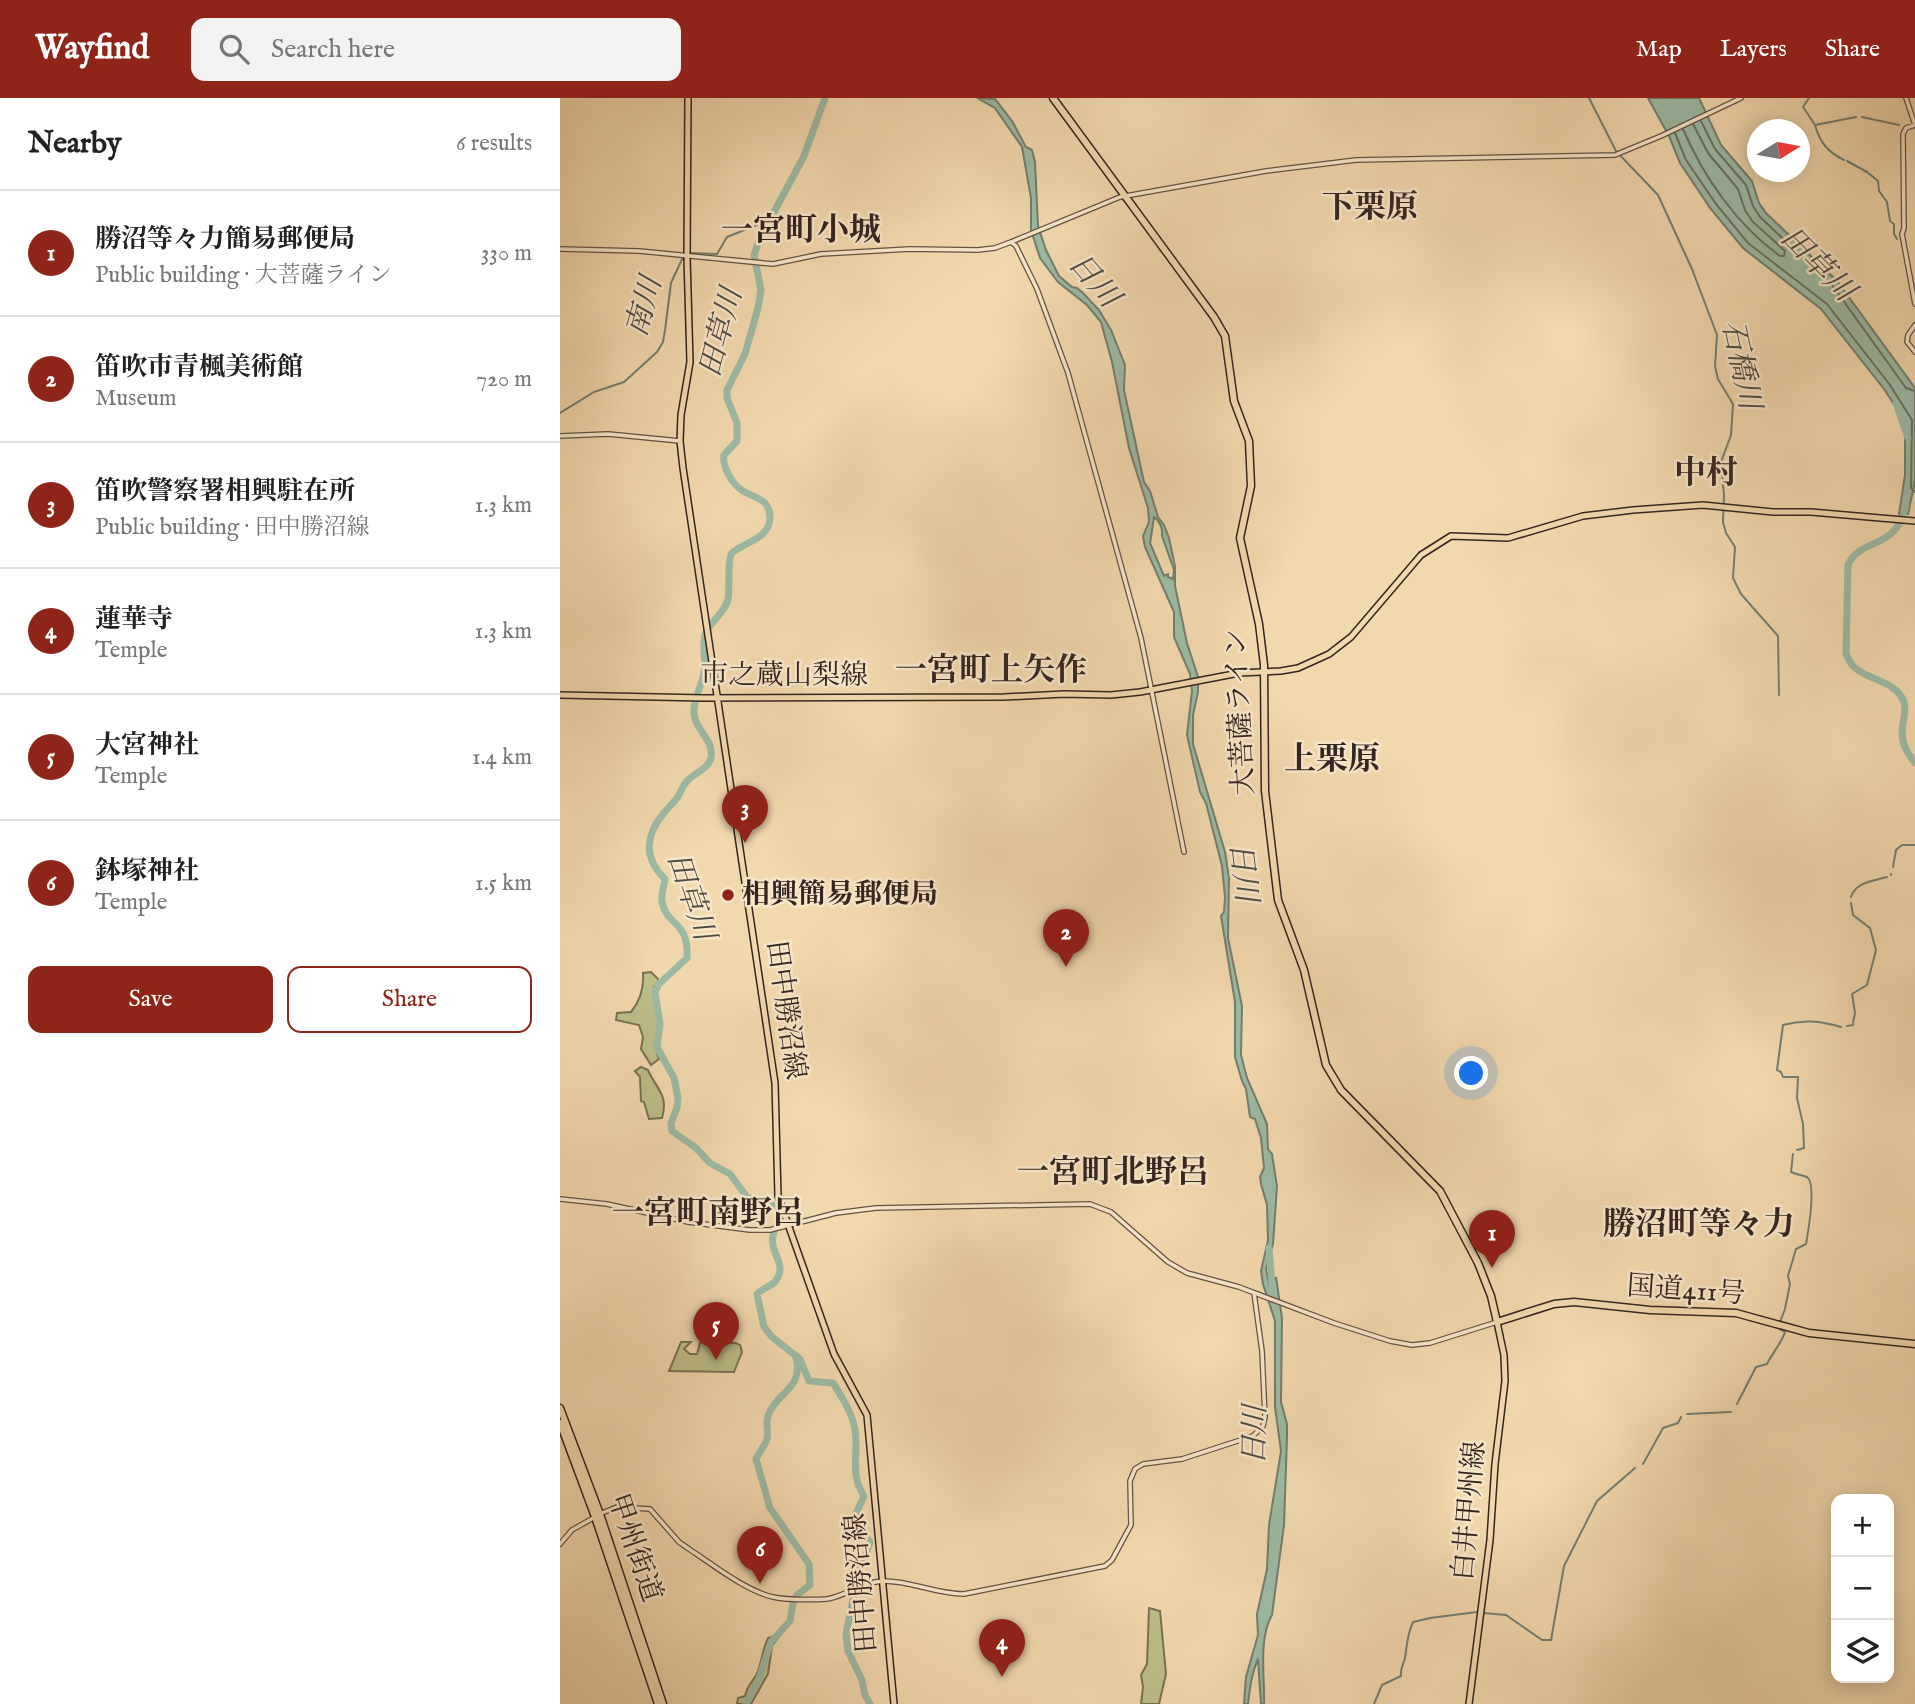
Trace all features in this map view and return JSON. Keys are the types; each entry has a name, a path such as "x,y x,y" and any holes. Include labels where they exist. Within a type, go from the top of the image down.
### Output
{"highway":[{"name":"大菩薩ライン","path":"1053,98 1214,317 1225,336 1234,401 1249,441 1251,486 1240,538 1259,624 1264,673 1265,791 1278,900 1304,970 1326,1065 1341,1090 1442,1194 1478,1263 1497,1322"},
{"name":"国道411号","path":"1497,1322 1554,1304 1574,1301 1650,1310 1736,1313 1809,1333 1915,1345"},
{"name":"甲州街道","path":"560,1408 598,1515"},
{"path":"560,1423 598,1515 629,1605 658,1704"},
{"name":"甲州街道","path":"629,1605 663,1704"}],"main road":[{"name":"田中勝沼線","path":"688,98 685,255 690,373 682,407 680,441 775,1083 778,1196 834,1354 867,1415 894,1704"},
{"name":"市之蔵山梨線","path":"560,695 718,698 1111,695 1239,673 1264,673 1298,668 1341,646 1421,555 1451,536 1501,539 1583,516 1643,509 1724,506 1773,512 1811,512 1912,520"},
{"name":"白井甲州線","path":"1469,1704 1490,1540 1496,1452 1505,1381 1504,1355 1497,1322"}],"street":[{"path":"560,249 629,250 762,264 782,263 821,254 995,248 1125,196 1266,171 1344,161 1615,155 1741,98"},
{"path":"1906,98 1915,125 1906,128 1903,134 1902,234 1915,304"},
{"path":"1011,242 1016,246 1037,289 1068,373 1141,638 1184,852"},
{"path":"1915,325 1907,342 1915,352"},
{"path":"560,436 608,434 680,441"},
{"path":"560,1199 607,1204 731,1229 770,1230 852,1210 906,1206 1090,1205 1111,1212 1178,1269 1257,1294 1368,1335 1412,1345 1430,1343 1497,1322"},
{"path":"560,1544 572,1530 617,1507 650,1509 679,1542 761,1593 775,1598 829,1599 858,1586 883,1581 964,1594 1098,1568 1112,1560 1131,1525 1130,1481 1135,1469 1143,1464 1182,1458 1253,1436 1263,1426 1265,1417 1262,1351 1257,1294"}],"green space":[{"path":"651,972 659,983 654,987 658,1020 656,1049 659,1059 651,1065 641,1049 643,1037 639,1025 616,1020 617,1013 631,1012 634,1008 641,994 643,973"},
{"path":"641,1067 648,1070 661,1092 664,1103 662,1118 649,1119 644,1102 641,1101 640,1077 635,1071"},
{"path":"706,1341 740,1345 742,1352 734,1372 669,1371 681,1342 691,1342 684,1349 690,1354 697,1354 700,1343"},
{"path":"1149,1608 1160,1611 1166,1674 1159,1704 1141,1704 1141,1675 1147,1664"},
{"path":"781,1634 772,1646 768,1674 751,1704 737,1704 738,1698 745,1696 757,1674 768,1638"}],"water":[{"path":"977,98 995,99 1012,121 1026,147 1032,150 1038,226 1046,250 1059,276 1083,293 1099,310 1111,330 1125,365 1124,390 1144,482 1169,538 1175,566 1175,586 1187,643 1198,677 1193,715 1193,744 1225,852 1229,878 1228,938 1242,1006 1241,1055 1247,1078 1267,1124 1268,1149 1272,1154 1277,1186 1273,1244 1266,1269 1271,1293 1276,1277 1282,1318 1281,1402 1287,1424 1287,1437 1284,1525 1272,1615 1264,1647 1264,1704 1261,1704 1258,1659 1252,1676 1248,1704 1244,1704 1246,1677 1258,1635 1257,1614 1267,1569 1269,1525 1281,1451 1275,1407 1275,1321 1261,1271 1268,1240 1267,1205 1260,1177 1264,1168 1261,1138 1255,1119 1250,1117 1246,1089 1235,1057 1235,1002 1221,916 1224,912 1225,897 1222,866 1206,803 1200,792 1187,735 1192,691 1190,674 1174,637 1174,612 1145,547 1143,536 1149,522 1148,508 1129,448 1101,322 1087,305 1058,282 1040,258 1031,230 1031,198 1022,147 995,108","holes":["1154,517 1161,525 1174,570 1173,579 1168,577 1168,574 1164,576 1150,543"]},
{"path":"1648,98 1699,98 1721,145 1747,175 1747,182 1752,182 1759,203 1766,213 1837,281 1915,388 1915,481 1908,514 1899,514 1905,475 1905,421 1884,389 1821,309 1743,248 1710,208 1680,163"}],"waterway":[{"name":"田草川","path":"825,98 804,156 759,240 754,255 761,290 758,308 745,354 727,390 727,398 737,423 737,441 724,455 726,470 739,488 765,503 770,519 761,536 730,556 728,600 705,635 705,667 694,713 710,747 711,758 705,768 686,782 677,798 657,822 649,847 653,864 665,879 662,899 665,910 681,930 687,946 687,958 659,984 655,992 660,1024 657,1047 674,1078 678,1098 671,1123 672,1131 696,1148 710,1163 730,1174 747,1197 771,1204 780,1213 772,1241 780,1273 774,1283 757,1294 764,1327 772,1337 800,1359 809,1381 833,1383 854,1423 857,1479 864,1496 855,1516 870,1543 858,1574 846,1634 848,1651 870,1704"},
{"name":"石橋川","path":"1589,98 1616,151 1658,195 1692,269 1717,335 1715,366 1718,379 1733,404 1731,435 1721,462 1723,522 1735,547 1733,578 1741,594 1778,636 1779,695"},
{"path":"1809,98 1803,107 1815,125 1856,117"},
{"path":"1862,117 1899,125"},
{"path":"1815,125 1825,146 1844,160"},
{"path":"1847,161 1878,181 1879,191 1887,202 1897,239"},
{"name":"南川","path":"690,253 717,254 727,237 767,221"},
{"name":"南川","path":"560,413 594,392 624,382 657,352 663,342 671,283 683,257"},
{"name":"田草川","path":"1896,403 1908,438"},
{"name":"田草川","path":"1906,505 1895,530 1861,550 1848,565 1846,653 1855,668 1887,684 1901,696 1905,710 1903,741 1915,763"},
{"path":"1893,867 1896,850 1902,845 1915,845"},
{"path":"1851,897 1861,885 1887,877"},
{"path":"1851,903 1853,915 1870,928 1876,950 1867,985 1852,994 1855,1013 1853,1023"},
{"path":"1797,1150 1804,1148 1803,1124 1797,1098 1798,1077 1783,1077 1777,1070 1783,1025 1812,1022 1841,1027"},
{"path":"1847,1026 1853,1025"},
{"path":"1780,1322 1790,1284 1788,1276 1796,1249 1806,1244 1811,1209 1810,1181 1807,1177 1791,1172 1793,1154"},
{"name":"日川","path":"1269,1248 1273,1295"},
{"path":"1737,1404 1756,1367 1767,1364 1781,1340 1785,1332 1778,1328"},
{"path":"746,1704 758,1681 771,1642 790,1621 797,1595 810,1585 809,1564 770,1508 756,1459 767,1439 767,1419 772,1408 796,1377 796,1358"},
{"path":"1687,1414 1731,1412"},
{"path":"1643,1464 1663,1428 1678,1423 1681,1417"},
{"path":"1484,1613 1506,1615 1542,1640 1551,1640 1564,1566 1597,1501 1635,1468"},
{"path":"1374,1704 1382,1685 1401,1676 1413,1622 1477,1612"}],"place":[{"name":"笛吹警察署相興駐在所","path":"745,843"},
{"name":"相興簡易郵便局","path":"728,895"},
{"name":"笛吹市青楓美術館","path":"1066,967"},
{"name":"勝沼等々力簡易郵便局","path":"1492,1268"},
{"name":"大宮神社","path":"716,1360"},
{"name":"鉢塚神社","path":"760,1584"},
{"name":"蓮華寺","path":"1002,1677"}],"district":[{"name":"下栗原","path":"1370,208"},
{"name":"一宮町小城","path":"801,231"},
{"name":"中村","path":"1706,474"},
{"name":"一宮町上矢作","path":"991,671"},
{"name":"上栗原","path":"1332,760"},
{"name":"一宮町北野呂","path":"1113,1173"},
{"name":"一宮町南野呂","path":"708,1214"},
{"name":"勝沼町等々力","path":"1699,1225"}]}
